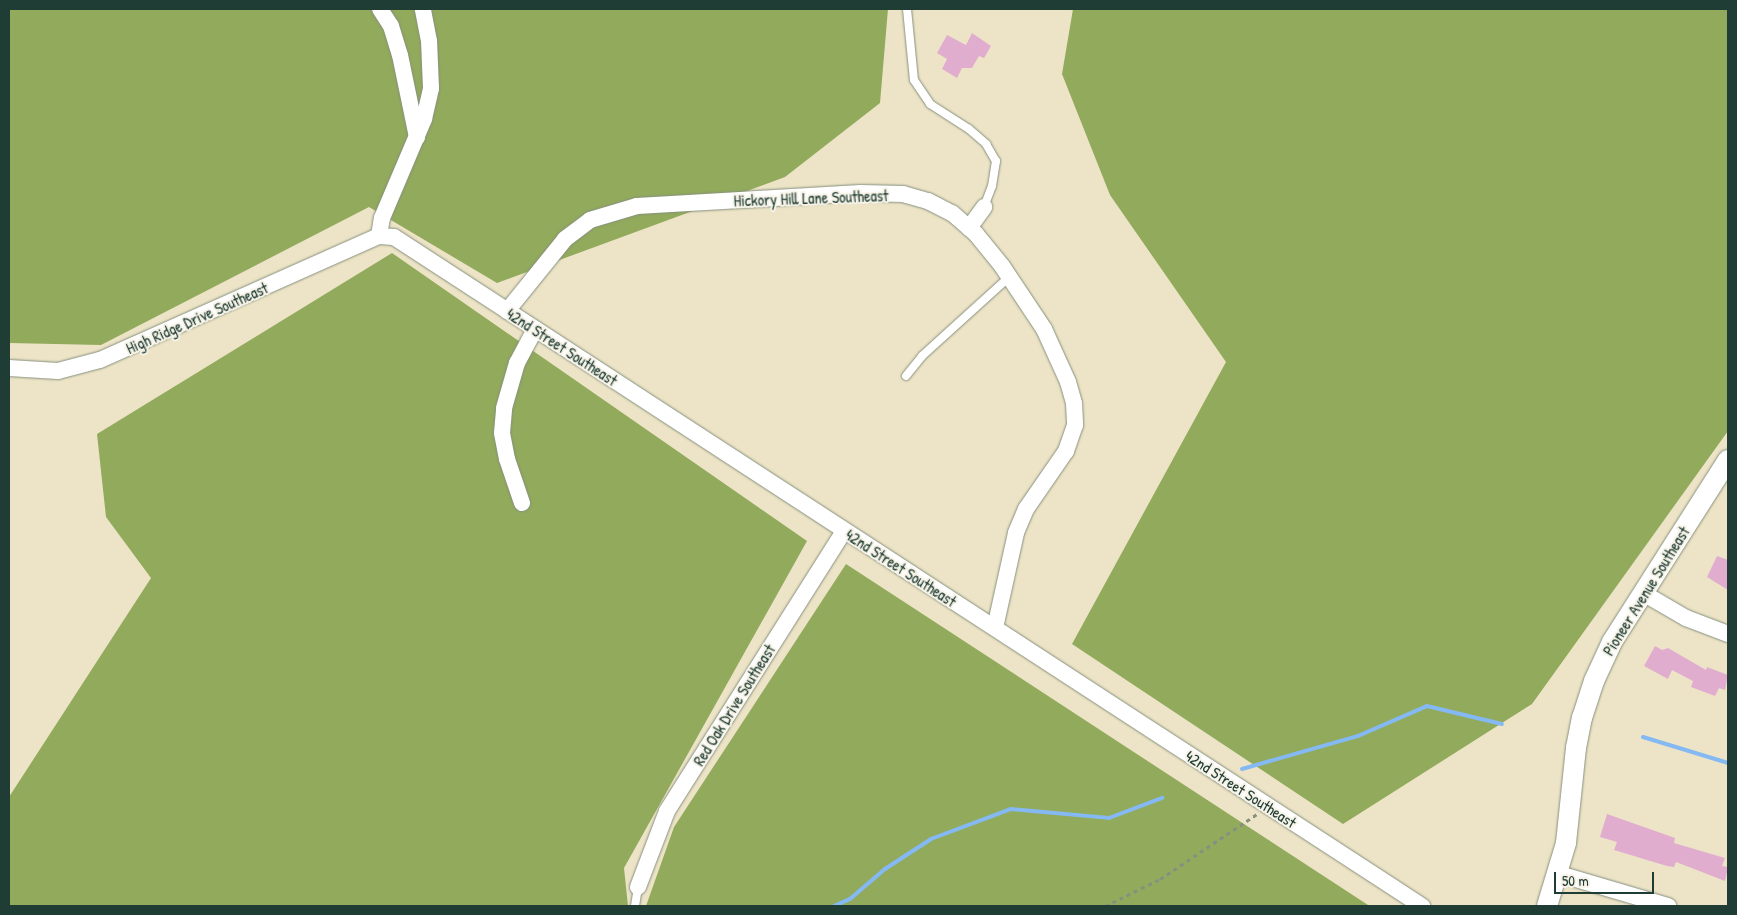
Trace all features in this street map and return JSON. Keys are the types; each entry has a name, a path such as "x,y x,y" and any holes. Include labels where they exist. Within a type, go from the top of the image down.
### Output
{"street":[{"path":"380,9 391,26 400,55 417,137"},
{"path":"379,236 382,218 417,137 431,88 429,41 422,9"},
{"name":"Hickory Hill Lane Southeast","path":"507,311 565,239 590,220 637,206 861,193 903,194 928,201 952,213 970,228 1009,277 1044,329 1068,382 1074,403 1074,425 1066,451 1026,509 1016,533 995,628"},
{"path":"970,228 984,208"},
{"name":"42nd Street Southeast","path":"379,236 394,237 1422,906"},
{"name":"High Ridge Drive Southeast","path":"9,368 58,371 100,360 379,236"},
{"path":"522,503 507,459 502,433 504,408 517,363 535,329"},
{"name":"Pioneer Avenue Southeast","path":"1547,906 1559,874 1566,843 1582,718 1612,642 1728,460"},
{"name":"Red Oak Drive Southeast","path":"638,887 667,811 844,530"},
{"path":"1643,593 1686,618 1728,634"},
{"path":"1559,874 1668,906"}],"lane":[{"path":"907,9 914,80 930,104 970,129 986,144 996,161 992,186 984,208"},
{"path":"906,376 922,356 1009,277"},
{"path":"634,906 638,887"}],"path":[{"path":"1105,906 1160,879 1269,807"}],"green space":[{"path":"9,9 888,9 880,103 785,177 497,283 369,207 101,345 9,343"},
{"path":"1073,9 1728,9 1728,431 1532,704 1343,824 1072,644 1226,362 1110,195 1062,74"},
{"path":"392,253 807,541 624,868 628,906 9,906 9,797 151,578 106,517 97,434"},
{"path":"846,564 1368,905 646,906 674,827"}],"building":[{"path":"972,33 991,46 984,58 979,56 972,68 962,68 957,78 942,69 947,59 937,53 947,35 966,45"},
{"path":"1717,556 1728,560 1728,590 1707,577"},
{"path":"1655,646 1662,650 1668,648 1706,670 1707,667 1728,675 1725,690 1719,688 1715,696 1691,687 1693,681 1672,670 1668,679 1644,666"},
{"path":"1607,814 1675,838 1674,843 1725,858 1722,866 1728,867 1725,881 1676,862 1674,867 1667,866 1614,850 1617,842 1600,837"}],"waterway":[{"path":"1242,769 1358,736 1427,706 1502,724"},
{"path":"1643,737 1728,763"},
{"path":"834,906 850,899 885,869 931,839 1011,809 1109,818 1162,798"}]}
